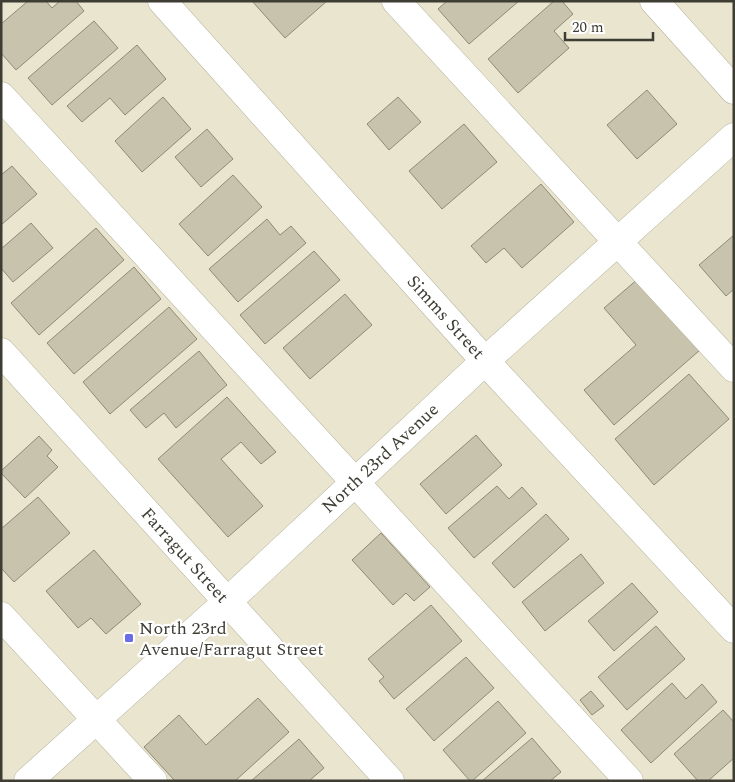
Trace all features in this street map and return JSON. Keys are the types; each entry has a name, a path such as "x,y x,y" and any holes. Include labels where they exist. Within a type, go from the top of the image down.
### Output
{"street":[{"name":"Simms Street","path":"162,1 485,361 734,629"},
{"path":"396,1 734,368"},
{"path":"654,1 734,90"},
{"path":"1,96 629,781"},
{"name":"North 23rd Avenue","path":"28,781 228,602 485,361 734,137"},
{"name":"Farragut Street","path":"1,352 390,781"},
{"path":"1,616 153,781"}],"building":[{"path":"28,1 46,1 52,8 60,1 76,1 84,11 16,70 1,53 1,24"},
{"path":"252,1 327,1 285,38"},
{"path":"447,1 519,1 469,44 438,9"},
{"path":"554,1 562,1 573,14 554,31 569,48 518,93 488,59"},
{"path":"94,21 118,48 52,105 28,78"},
{"path":"137,45 166,79 125,115 110,98 82,122 67,106"},
{"path":"647,90 677,124 637,159 607,125"},
{"path":"163,97 191,129 142,172 115,141"},
{"path":"398,97 421,122 389,150 367,124"},
{"path":"464,124 497,162 442,209 409,171"},
{"path":"207,129 233,159 201,187 175,157"},
{"path":"12,166 37,194 1,225 1,175"},
{"path":"233,175 262,207 208,256 179,224"},
{"path":"541,184 574,222 522,268 504,248 486,263 471,246"},
{"path":"267,219 280,235 291,226 306,243 238,302 209,269"},
{"path":"31,223 53,248 13,282 1,268 1,249"},
{"path":"96,228 124,260 39,335 11,303"},
{"path":"734,235 734,289 726,296 699,265"},
{"path":"314,251 340,280 265,344 240,315"},
{"path":"134,267 161,299 74,374 47,343"},
{"path":"639,278 700,350 614,425 584,390 636,345 604,308"},
{"path":"345,294 372,325 310,379 283,348"},
{"path":"169,307 197,339 110,414 83,382"},
{"path":"199,351 227,385 176,428 164,413 146,428 130,410"},
{"path":"689,374 729,419 654,485 615,439"},
{"path":"227,397 276,452 261,464 241,442 221,459 263,506 228,537 158,459"},
{"path":"476,435 502,465 446,514 420,484"},
{"path":"39,436 52,450 47,456 58,467 25,498 1,471"},
{"path":"497,486 509,499 522,487 537,504 474,558 448,528"},
{"path":"38,497 70,533 14,582 1,568 1,529"},
{"path":"546,514 569,539 514,588 492,563"},
{"path":"381,533 430,587 414,601 406,593 393,605 352,560"},
{"path":"94,550 141,604 106,634 91,618 78,628 46,591"},
{"path":"581,554 604,583 545,631 522,602"},
{"path":"632,583 658,612 614,651 588,621"},
{"path":"431,605 462,641 394,699 379,681 384,677 368,659"},
{"path":"656,626 685,659 627,710 598,677"},
{"path":"466,657 494,688 434,741 406,709"},
{"path":"672,683 686,699 702,684 717,702 651,763 621,730"},
{"path":"591,691 604,706 592,715 580,700"},
{"path":"258,698 289,732 235,781 175,781 144,747 179,715 206,745"},
{"path":"498,701 526,733 470,781 443,750"},
{"path":"723,710 734,722 734,758 708,781 698,781 674,754"},
{"path":"532,738 561,772 550,781 482,781"},
{"path":"299,739 324,768 309,781 251,781"}],"place":[{"name":"North 23rd Avenue/Farragut Street","path":"129,638"}]}
